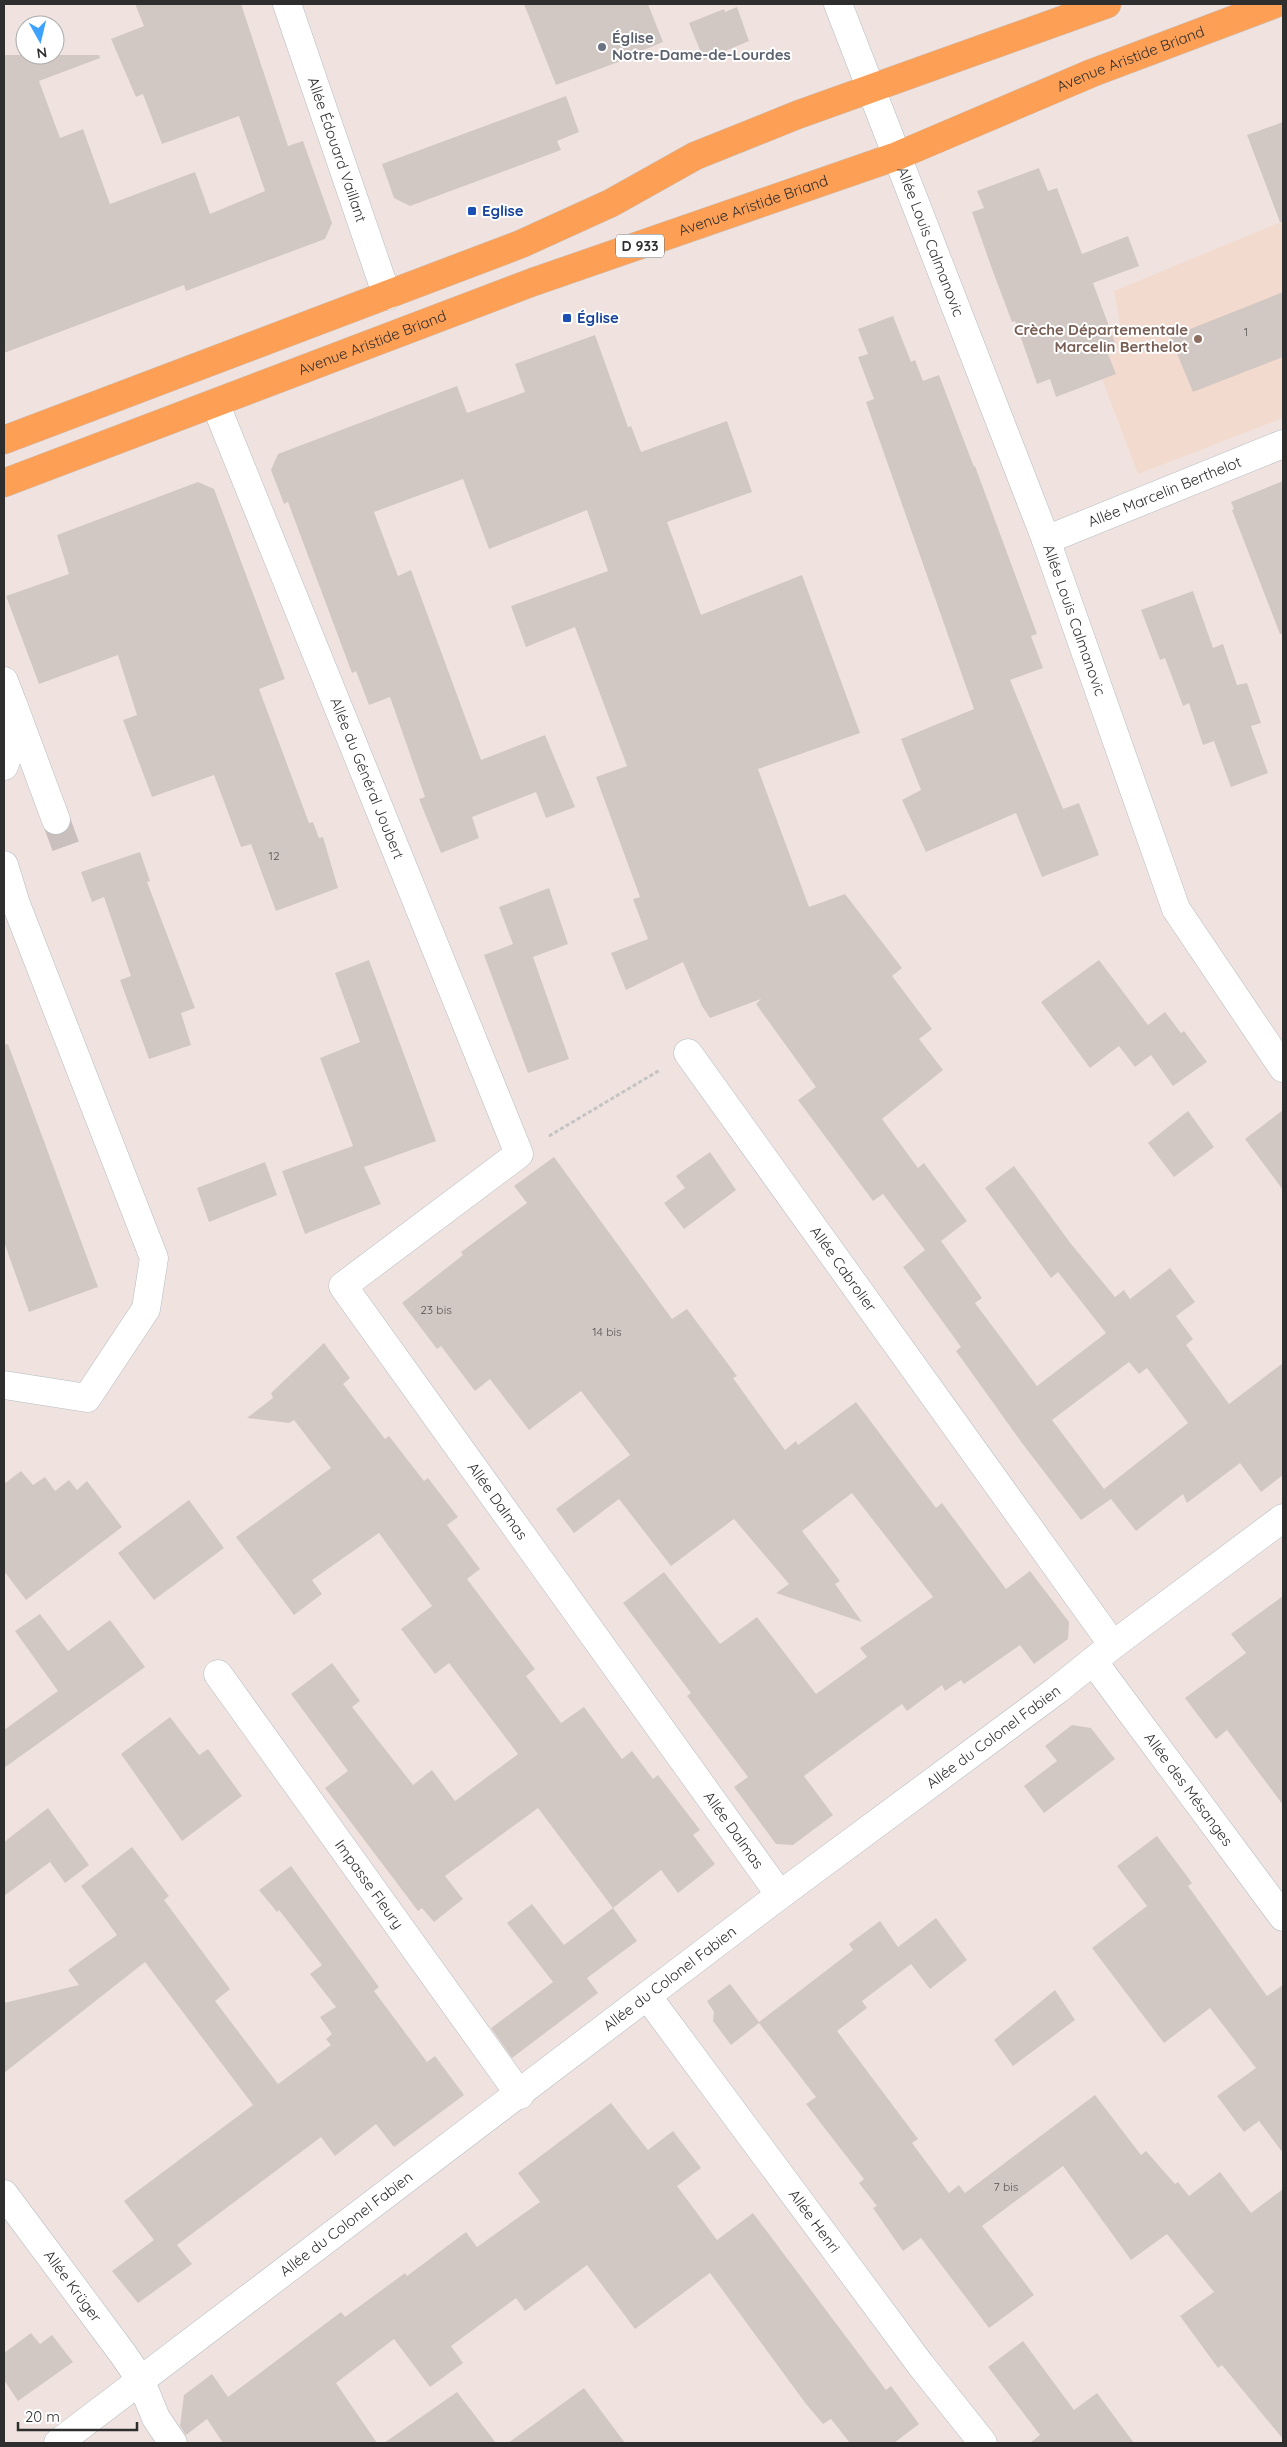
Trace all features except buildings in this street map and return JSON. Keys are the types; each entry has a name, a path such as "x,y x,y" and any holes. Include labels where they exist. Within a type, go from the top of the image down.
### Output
{"main road":[{"path":"4,440 521,244 611,203 696,156 872,88 1107,4"},
{"name":"Avenue Aristide Briand","path":"4,483 533,282 897,156 1092,73 1275,4"}],"street":[{"name":"Allée Édouard Vaillant","path":"287,4 387,296"},
{"name":"Allée Louis Calmanovic","path":"838,4 926,226 1046,540 1176,909 1283,1068"},
{"name":"Allée du Général Joubert","path":"216,403 519,1154"},
{"name":"Allée Marcelin Berthelot","path":"1046,540 1283,444"},
{"path":"4,681 56,820"},
{"path":"4,766 10,750 14,707"},
{"path":"4,865 16,904 154,1258 146,1309 87,1398 4,1385"},
{"name":"Allée Cabrolier","path":"688,1053 1103,1653"},
{"name":"Allée Dalmas","path":"519,1154 343,1286 780,1895"},
{"name":"Allée du Colonel Fabien","path":"58,2443 140,2379 520,2095 780,1895 1057,1690 1103,1653 1283,1518"},
{"name":"Allée des Mésanges","path":"1103,1653 1283,1917"},
{"name":"Impasse Fleury","path":"218,1674 520,2095"},
{"name":"Allée Henri","path":"648,1997 920,2364 982,2443"},
{"name":"Allée Krüger","path":"4,2194 140,2379 156,2418 174,2443"}],"path":[{"path":"519,1154 688,1053"}],"shaded area":[{"name":"Crèche Départementale Marcelin Berthelot","path":"1283,221 1283,418 1138,474 1102,379 1116,373 1107,351 1117,348 1110,329 1120,325 1114,291"}],"tunnel":[{"path":"56,820 66,847"}],"place":[{"name":"Église Notre-Dame-de-Lourdes","path":"602,47"},
{"name":"Eglise","path":"472,211"},
{"name":"Église","path":"567,318"},
{"name":"Crèche Départementale Marcelin Berthelot","path":"1198,339"}]}
